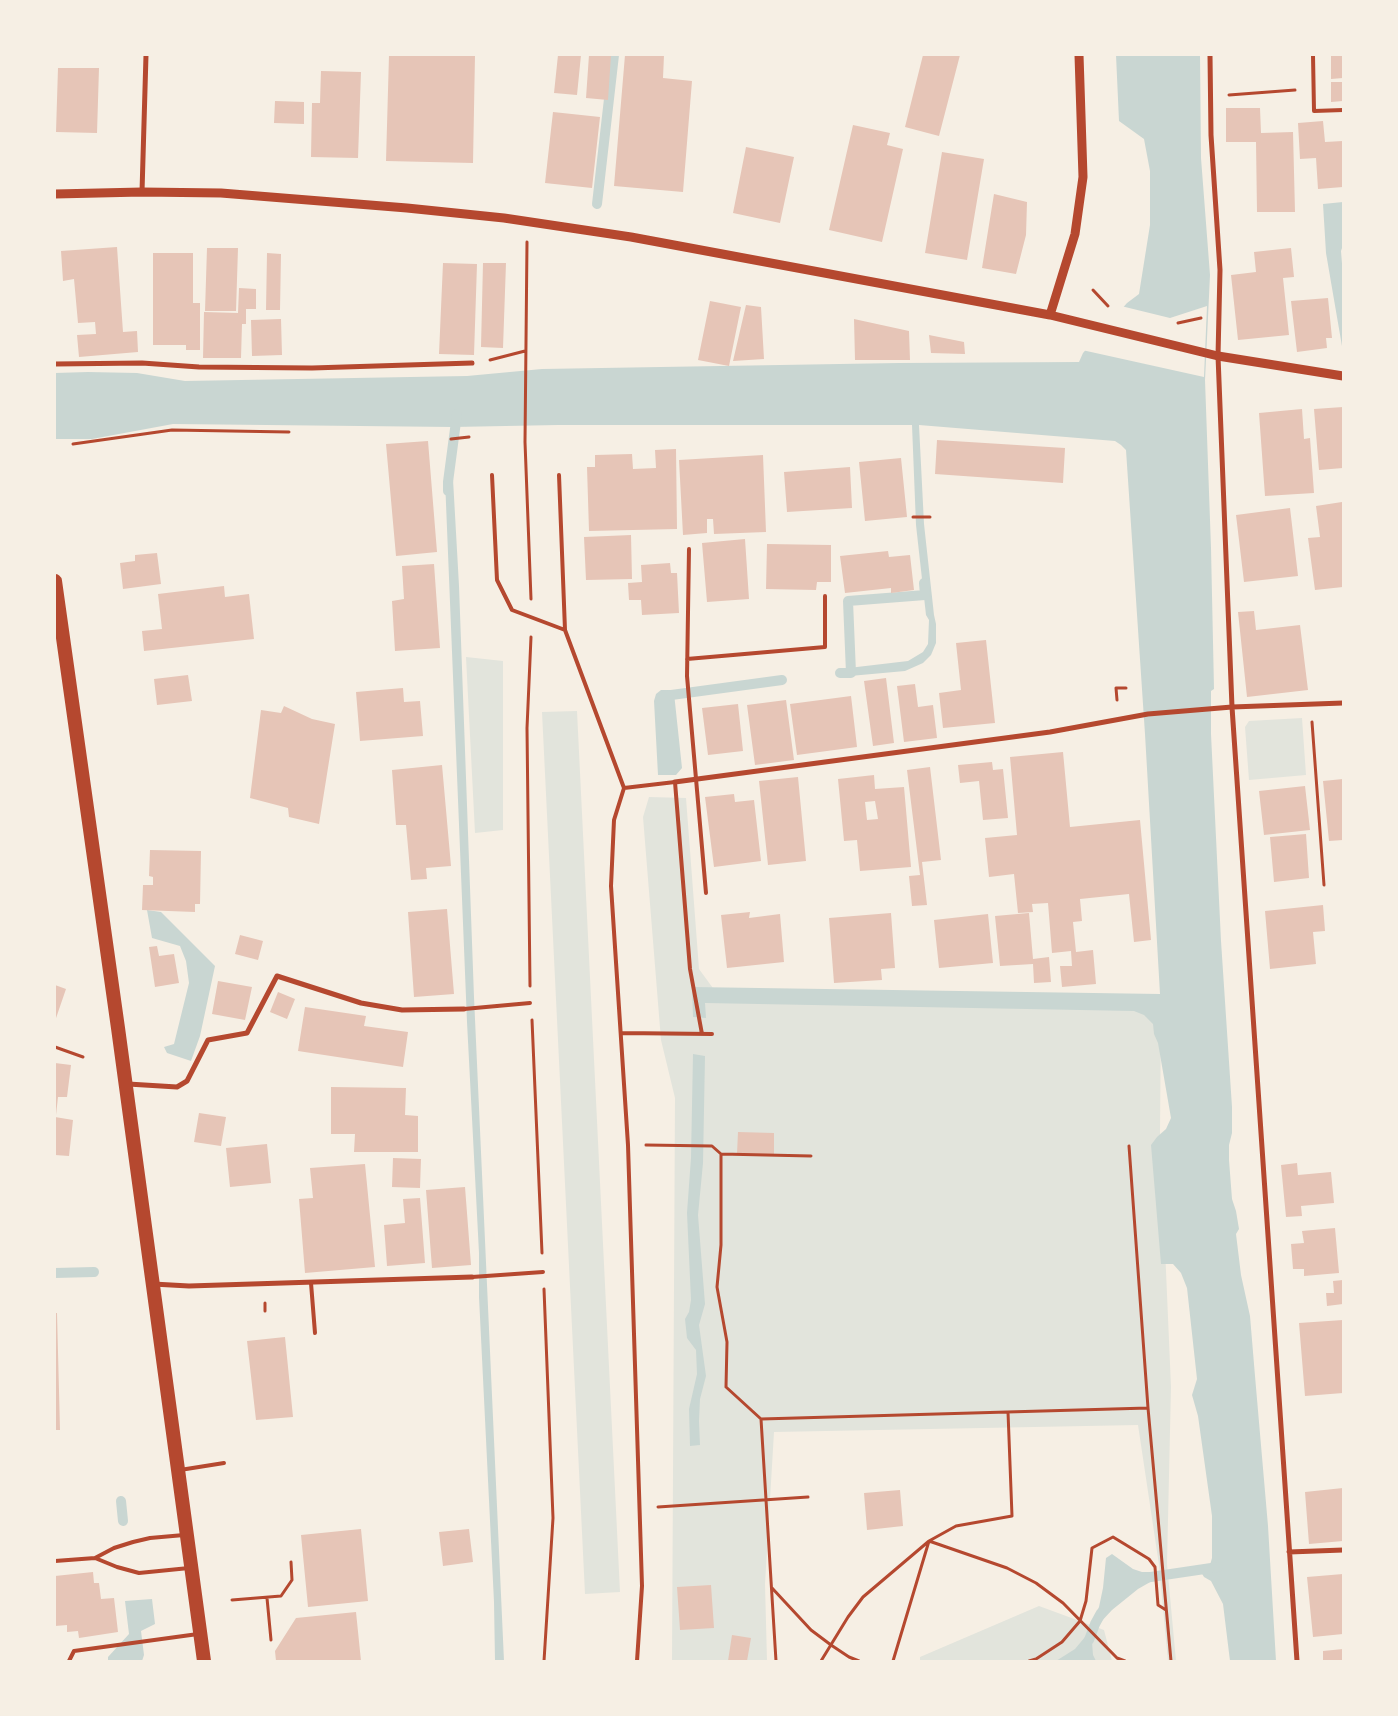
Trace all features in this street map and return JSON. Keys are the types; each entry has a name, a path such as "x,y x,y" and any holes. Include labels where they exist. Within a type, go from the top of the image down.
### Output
{"highway":[{"path":"55,581 204,1661"}],"street":[{"path":"142,192 146,55"},
{"path":"1050,315 1075,234 1083,177 1079,55"},
{"path":"1210,55 1211,135 1220,270 1218,356 1232,708 1296,1661"},
{"path":"55,194 221,193 407,208 527,222 631,237 1050,315 1218,356 1343,376"},
{"path":"55,364 142,363 199,367 312,368 472,363"},
{"path":"675,782 1050,732 1148,714 1343,702"},
{"path":"125,1084 177,1087 187,1081 208,1040 247,1033 277,976 361,1003 402,1010 464,1009"},
{"path":"152,1284 189,1286 472,1277"},
{"path":"1289,1552 1343,1550"}],"lane":[{"path":"1313,55 1314,111 1343,110"},
{"path":"492,475 497,580 512,610 565,630"},
{"path":"559,475 565,630 624,788 614,820 611,886 628,1145 642,1586 637,1661"},
{"path":"689,549 686,676 706,893"},
{"path":"687,660 825,647 825,596"},
{"path":"624,788 675,782 690,969 702,1034"},
{"path":"464,1009 530,1003"},
{"path":"621,1033 712,1034"},
{"path":"472,1277 543,1272"},
{"path":"311,1283 315,1333"},
{"path":"178,1470 224,1463"},
{"path":"55,1561 95,1558 114,1548 133,1542 186,1534"},
{"path":"95,1558 139,1573 191,1567"},
{"path":"69,1661 74,1651 200,1634"}],"path":[{"path":"1211,96 1314,88"},
{"path":"527,222 525,435 532,617 527,728 530,1003 535,1064 553,1518 544,1661"},
{"path":"472,363 525,351"},
{"path":"73,444 172,430 289,432"},
{"path":"451,439 469,437"},
{"path":"914,517 930,517"},
{"path":"1311,704 1324,885"},
{"path":"55,1048 83,1057"},
{"path":"628,1145 712,1146 721,1154 811,1156"},
{"path":"1129,1146 1148,1408 1171,1661"},
{"path":"721,1154 721,1245 717,1287 726,1342 726,1387 761,1419 776,1661"},
{"path":"761,1419 1148,1408"},
{"path":"821,1661 848,1617 863,1597 930,1541 956,1526 1012,1516 1008,1412"},
{"path":"640,1508 808,1497"},
{"path":"1030,1661 1062,1642 1080,1621 1086,1601 1092,1548 1113,1538 1149,1559 1155,1566 1158,1605 1166,1610"},
{"path":"930,1541 1007,1568 1036,1583 1063,1603 1117,1658 1125,1661"},
{"path":"893,1661 930,1541"},
{"path":"232,1600 281,1596 292,1580 291,1562"},
{"path":"772,1588 811,1630 849,1657 859,1661"},
{"path":"267,1598 271,1640"}],"shaded area":[{"path":"1116,55 1200,55 1201,158 1210,275 1205,380 1214,689 1211,691 1211,734 1221,941 1232,1107 1229,1160 1232,1199 1239,1229 1236,1234 1241,1275 1250,1316 1268,1526 1276,1661 1230,1661 1223,1604 1211,1581 1204,1577 1201,1572 1210,1565 1212,1558 1212,1516 1198,1416 1192,1395 1197,1379 1187,1288 1181,1273 1173,1264 1161,1264 1151,1145 1166,1129 1171,1118 1153,1024 1144,1015 1134,1011 705,1003 706,1018 693,1017 692,987 1160,994 1126,450 1115,441 919,425 924,524 936,624 936,643 931,655 923,663 905,671 839,677 840,669 908,661 923,652 928,644 929,620 926,615 916,525 912,425 558,425 453,427 173,424 92,439 55,439 55,373 137,373 185,381 467,376 542,369 1079,362 1083,353 1127,303 1139,294 1150,225 1150,171 1144,139 1119,121"},
{"path":"1343,202 1343,245 1341,251 1343,276 1343,352 1326,253 1323,204"},
{"path":"445,479 453,479 459,586 474,997 504,1661 495,1661"},
{"path":"466,657 503,661 503,830 475,833"},
{"path":"661,690 671,690 674,693 682,768 676,775 658,775 654,701 656,694"},
{"path":"577,711 620,1592 585,1594 542,712"},
{"path":"1302,718 1306,775 1249,780 1245,727 1249,721"},
{"path":"649,797 686,798 699,969 718,995 1161,1010 1160,1132 1171,1387 1167,1564 1176,1661 1168,1661 1159,1565 1138,1425 774,1432 765,1584 767,1661 672,1661 675,1098 661,1040 643,817"},
{"path":"147,910 161,912 215,966 200,1036 191,1061 167,1053 164,1047 174,1044 189,983 186,961 180,946 152,938"},
{"path":"693,1054 705,1056 703,1163 698,1215 705,1304 699,1325 706,1376 700,1399 700,1445 690,1446 689,1409 697,1374 696,1350 687,1338 685,1319 689,1312 691,1300 687,1213 691,1158"},
{"path":"1112,1554 1133,1569 1142,1572 1153,1572 1152,1581 1138,1589 1112,1610 1098,1625 1092,1622 1099,1607 1106,1558"},
{"path":"152,1599 155,1624 141,1631 144,1655 142,1661 108,1661 108,1657 129,1634 125,1601"},
{"path":"1039,1606 1104,1630 1112,1661 920,1661 920,1657"},
{"path":"1085,1637 1092,1642 1093,1655 1096,1661 1056,1661 1075,1649"}],"pier":[{"path":"1121,306 1170,318 1207,306 1204,377 1082,350"}],"building":[{"path":"389,55 475,55 473,163 386,161"},
{"path":"558,55 581,55 577,95 554,93"},
{"path":"589,55 611,55 608,100 586,98"},
{"path":"625,55 664,55 663,78 692,81 683,192 614,186"},
{"path":"923,55 960,55 939,136 905,127"},
{"path":"1331,55 1343,55 1343,78 1331,79"},
{"path":"58,68 99,68 97,133 56,132"},
{"path":"321,71 361,72 358,158 311,157 312,103 320,103"},
{"path":"1331,82 1343,82 1343,101 1331,102"},
{"path":"275,101 304,102 304,124 274,123"},
{"path":"1226,108 1260,108 1261,133 1293,132 1295,212 1257,212 1256,142 1226,142"},
{"path":"553,112 600,117 592,188 545,183"},
{"path":"1323,121 1325,142 1343,141 1343,187 1318,189 1316,158 1300,159 1298,123"},
{"path":"853,125 890,133 887,145 903,149 882,242 829,230"},
{"path":"746,147 794,157 780,223 733,213"},
{"path":"942,152 984,159 967,260 925,253"},
{"path":"994,194 1027,202 1026,235 1016,274 982,268"},
{"path":"117,247 123,332 137,331 138,352 79,357 77,335 96,334 95,322 78,323 74,279 63,281 61,251"},
{"path":"207,248 238,248 236,311 205,311"},
{"path":"1291,248 1294,277 1283,278 1289,335 1238,340 1231,275 1256,272 1254,252"},
{"path":"153,253 193,253 193,303 200,303 200,350 186,350 186,345 153,345"},
{"path":"267,253 281,254 280,310 266,310"},
{"path":"443,263 477,264 474,355 439,354"},
{"path":"483,263 506,263 503,348 481,347"},
{"path":"239,288 256,289 256,309 246,309 246,324 242,324 241,358 203,358 204,312 238,313"},
{"path":"1328,298 1332,338 1326,338 1327,348 1297,352 1291,301"},
{"path":"710,301 741,307 729,366 698,360"},
{"path":"746,305 761,307 764,359 733,361"},
{"path":"281,319 282,355 252,356 251,320"},
{"path":"854,319 909,331 910,360 855,360"},
{"path":"929,335 964,342 965,354 931,353"},
{"path":"1343,407 1343,468 1319,470 1314,409"},
{"path":"1302,409 1304,439 1310,438 1314,493 1265,496 1259,413"},
{"path":"937,440 1065,448 1063,483 935,474"},
{"path":"428,441 437,552 396,556 386,444"},
{"path":"676,449 677,529 589,531 587,467 595,467 595,455 632,454 633,469 656,468 655,450"},
{"path":"763,455 766,532 714,534 713,519 707,519 707,533 683,535 679,460"},
{"path":"901,458 907,517 865,521 859,462"},
{"path":"850,467 852,508 787,512 784,472"},
{"path":"1342,502 1343,587 1315,590 1308,538 1320,537 1316,506"},
{"path":"1290,508 1298,576 1244,582 1236,515"},
{"path":"631,535 632,579 586,580 584,537"},
{"path":"745,539 749,599 707,602 702,543"},
{"path":"767,544 831,545 831,582 817,582 816,590 766,589"},
{"path":"888,551 889,557 910,555 914,590 891,593 891,588 845,593 840,556"},
{"path":"157,553 161,584 123,589 120,563 135,561 135,555"},
{"path":"670,563 671,573 677,573 679,613 642,615 641,600 629,600 628,583 642,582 641,565"},
{"path":"434,564 440,648 395,651 392,601 404,599 402,566"},
{"path":"224,586 225,597 249,594 254,639 144,651 142,631 162,629 158,594"},
{"path":"1254,611 1256,630 1300,625 1308,690 1247,697 1238,612"},
{"path":"986,640 995,723 943,728 939,693 961,690 956,643"},
{"path":"188,675 192,701 157,705 154,679"},
{"path":"886,678 894,743 873,746 864,681"},
{"path":"915,684 918,707 933,705 937,738 904,742 897,686"},
{"path":"403,688 404,702 420,701 423,736 360,741 356,692"},
{"path":"851,696 857,747 797,755 790,704"},
{"path":"786,700 794,760 755,765 747,705"},
{"path":"738,704 743,751 708,755 702,708"},
{"path":"284,706 312,719 335,724 319,824 289,817 288,808 250,798 261,710 281,713"},
{"path":"1063,752 1070,827 1140,820 1151,940 1134,942 1129,894 1080,899 1082,921 1073,922 1076,952 1093,950 1096,984 1062,987 1060,966 1072,966 1071,951 1052,953 1048,903 1032,904 1033,912 1018,913 1014,874 989,877 985,838 1017,835 1010,757"},
{"path":"992,762 993,770 1003,769 1008,818 983,820 979,781 960,783 958,765"},
{"path":"442,765 451,866 426,868 427,879 411,880 406,825 396,825 392,770"},
{"path":"930,767 941,860 922,862 927,905 912,906 909,876 920,875 907,770"},
{"path":"874,775 875,789 904,787 911,867 860,871 857,840 844,841 838,779","holes":["875,801 878,819 867,820 865,802"]},
{"path":"798,777 806,861 768,865 759,781"},
{"path":"1343,779 1343,840 1329,841 1323,781"},
{"path":"1305,786 1310,830 1264,835 1259,791"},
{"path":"734,794 735,802 754,800 761,861 714,867 705,797"},
{"path":"1306,834 1309,878 1274,882 1270,837"},
{"path":"150,850 201,851 200,904 195,904 195,912 142,910 143,885 153,885 153,877 149,876"},
{"path":"1323,905 1325,931 1313,932 1316,964 1270,969 1265,911"},
{"path":"447,909 454,994 414,997 408,912"},
{"path":"750,912 749,918 780,914 784,962 727,968 721,915"},
{"path":"891,913 895,968 881,969 882,980 834,983 829,918"},
{"path":"1029,913 1033,959 1049,957 1051,982 1034,983 1033,964 1000,966 995,916"},
{"path":"988,914 993,963 939,968 934,920"},
{"path":"240,935 263,941 258,960 235,954"},
{"path":"157,946 159,956 174,954 179,983 155,987 149,947"},
{"path":"218,981 252,987 245,1020 212,1014"},
{"path":"55,985 66,989 55,1021"},
{"path":"278,992 295,999 287,1019 270,1012"},
{"path":"305,1007 366,1016 364,1026 408,1032 403,1067 298,1051"},
{"path":"55,1063 71,1065 67,1097 58,1097 56,1115 55,1115"},
{"path":"331,1087 406,1088 405,1115 418,1116 418,1152 354,1152 355,1134 331,1134"},
{"path":"199,1113 226,1117 221,1146 194,1142"},
{"path":"55,1117 73,1120 69,1156 55,1155"},
{"path":"738,1132 774,1133 774,1155 737,1154"},
{"path":"267,1144 271,1183 230,1187 226,1148"},
{"path":"393,1158 421,1159 420,1188 392,1187"},
{"path":"1297,1163 1298,1175 1331,1172 1334,1203 1301,1206 1302,1216 1286,1217 1281,1165"},
{"path":"365,1164 375,1267 305,1273 299,1199 313,1198 310,1168"},
{"path":"465,1187 471,1265 432,1268 426,1190"},
{"path":"420,1198 425,1263 387,1266 384,1225 405,1223 403,1199"},
{"path":"1335,1228 1339,1273 1304,1276 1304,1269 1293,1269 1291,1244 1304,1243 1302,1231"},
{"path":"1343,1280 1343,1304 1327,1306 1326,1293 1334,1293 1333,1281"},
{"path":"55,1313 57,1313 60,1430 55,1430"},
{"path":"1343,1320 1343,1393 1305,1396 1299,1323"},
{"path":"285,1337 293,1417 256,1420 247,1341"},
{"path":"1343,1488 1343,1541 1309,1544 1305,1492"},
{"path":"900,1490 903,1526 867,1530 864,1493"},
{"path":"361,1529 368,1601 308,1607 301,1535"},
{"path":"469,1529 473,1562 443,1566 439,1532"},
{"path":"93,1572 94,1583 99,1583 101,1599 114,1598 118,1632 79,1638 78,1631 67,1632 67,1625 55,1626 55,1576"},
{"path":"1343,1574 1343,1634 1313,1637 1307,1577"},
{"path":"711,1585 714,1628 680,1630 677,1587"},
{"path":"356,1612 361,1661 276,1661 275,1651 296,1618"},
{"path":"732,1635 751,1638 747,1661 728,1661"},
{"path":"1343,1649 1343,1661 1323,1661 1323,1651"}],"waterway":[{"path":"597,204 614,55"},
{"path":"448,491 457,414"},
{"path":"840,673 851,673 848,601 925,595 924,583"},
{"path":"664,699 664,696 782,680"},
{"path":"55,1273 94,1272"},
{"path":"121,1501 123,1521"},
{"path":"1139,1580 1218,1567"},
{"path":"1089,1640 1101,1613"}]}
